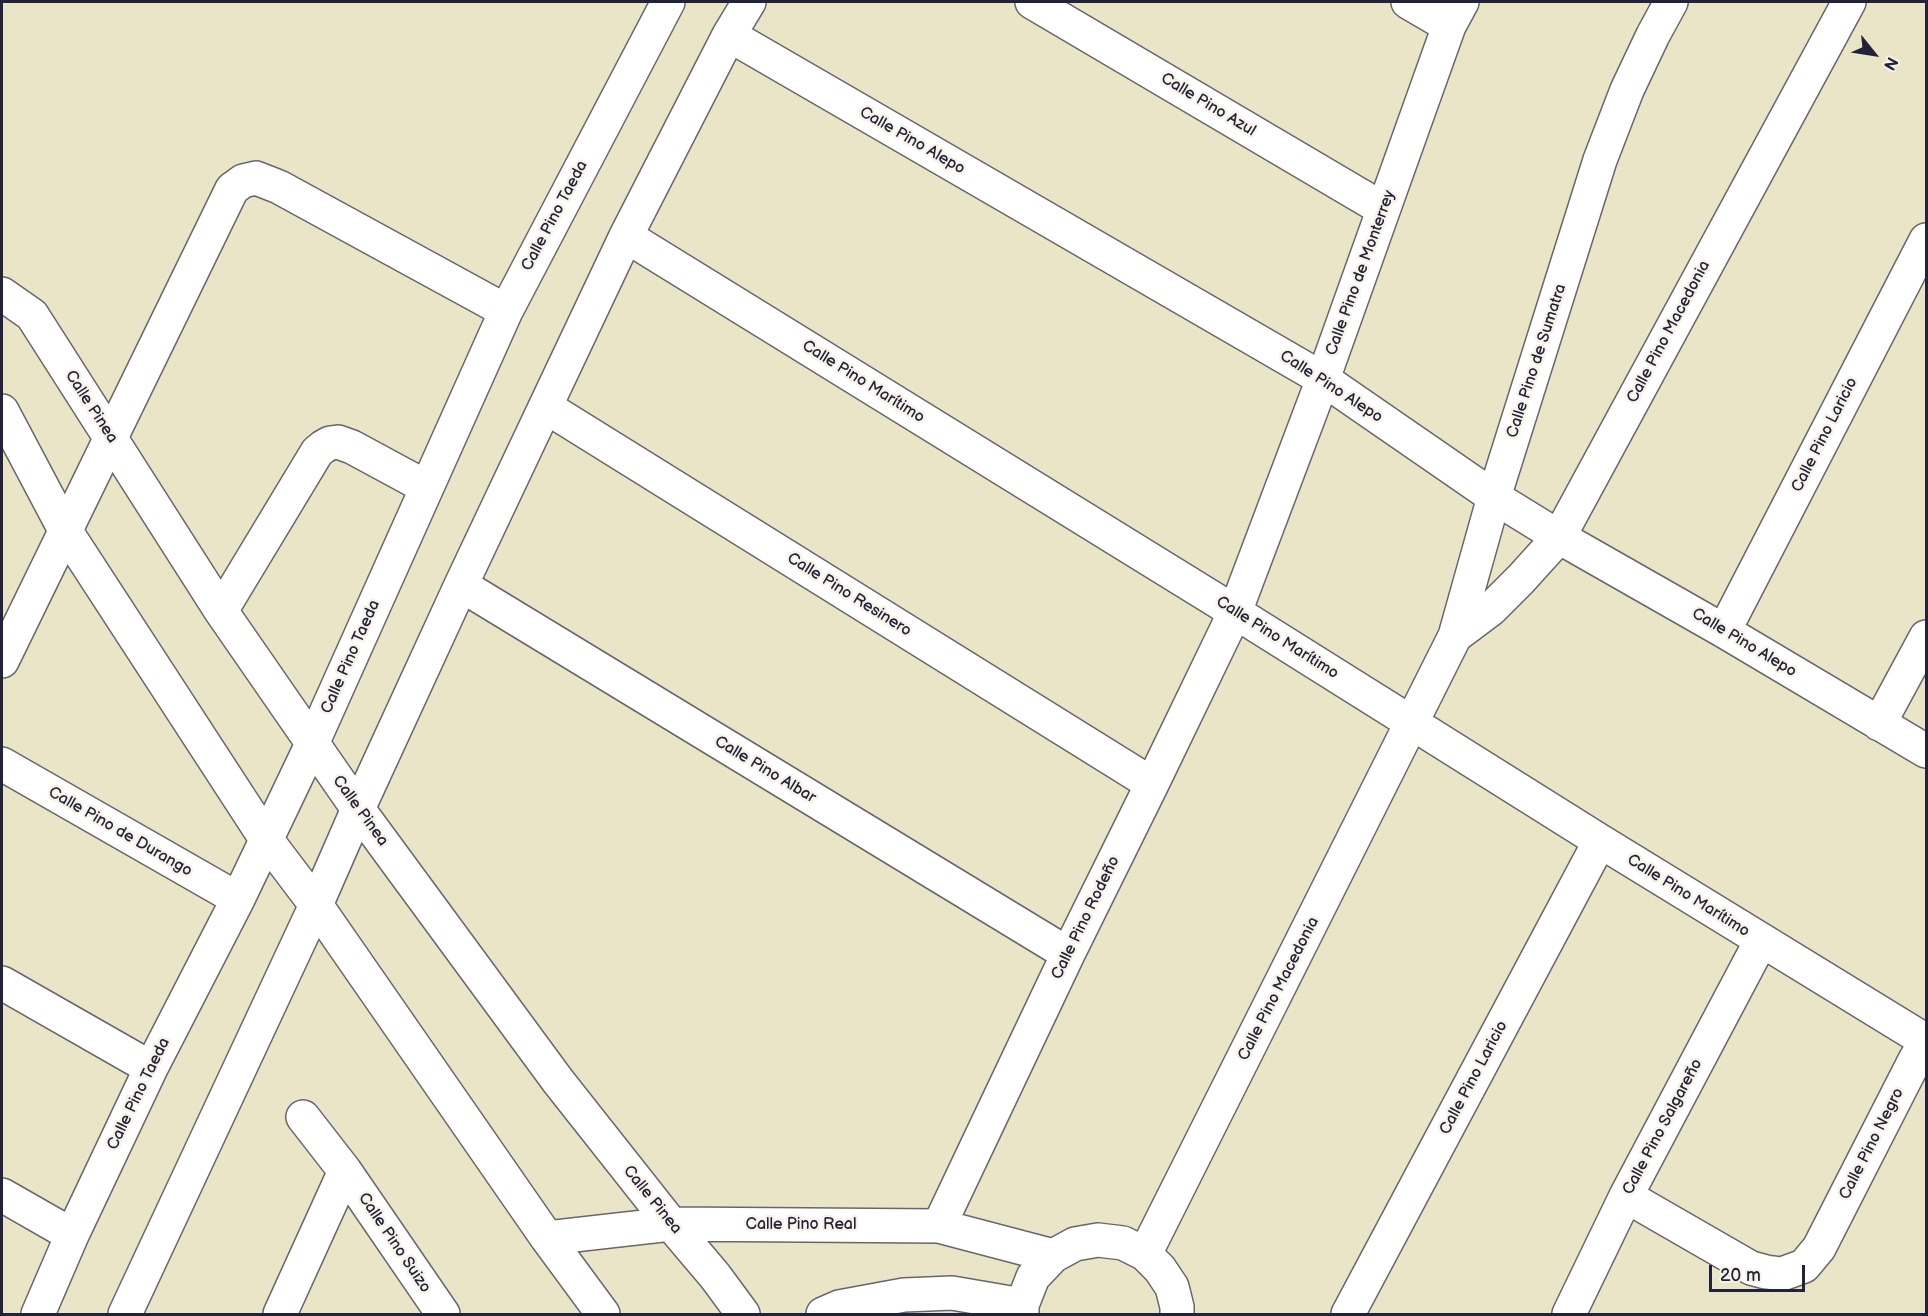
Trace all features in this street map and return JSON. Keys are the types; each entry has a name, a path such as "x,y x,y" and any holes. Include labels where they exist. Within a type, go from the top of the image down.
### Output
{"street":[{"name":"Calle Pino Taeda","path":"38,1314 72,1235 151,1068 238,899 312,744 506,311 668,2"},
{"path":"125,1314 626,236 729,35 749,2"},
{"name":"Calle Pino Azul","path":"1032,2 1383,209"},
{"path":"1408,2 1455,14"},
{"name":"Calle Pino de Sumatra","path":"1413,723 1455,636 1494,497 1600,160 1627,90 1671,2"},
{"name":"Calle Pino Macedonia","path":"1455,636 1491,609 1559,537 1849,2"},
{"name":"Calle Pino de Monterrey","path":"1235,612 1455,14"},
{"name":"Calle Pino Alepo","path":"729,35 1323,378 1494,497 1926,752"},
{"path":"2,661 232,189 243,181 256,178 267,181 506,311"},
{"name":"Calle Pino Marítimo","path":"626,236 1235,612 1761,941 1926,1041"},
{"name":"Calle Pino Laricio","path":"1724,631 1926,240"},
{"name":"Calle Pinea","path":"2,294 32,315 221,611 358,809 558,1081 743,1314"},
{"name":"Calle Pino Resinero","path":"546,407 1152,784"},
{"path":"2,411 64,530 266,838 316,905 547,1238 603,1314"},
{"path":"221,611 317,452 323,447 338,442 352,447 426,487"},
{"name":"Calle Pino Albar","path":"462,585 1068,954"},
{"name":"Calle Pino Rodeño","path":"939,1226 1068,954 1235,612"},
{"path":"1879,724 1926,637"},
{"name":"Calle Pino Macedonia","path":"1145,1254 1413,723"},
{"name":"Calle Pino de Durango","path":"2,764 238,899"},
{"name":"Calle Pino Laricio","path":"1348,1314 1600,841"},
{"name":"Calle Pino Salgareño","path":"1569,1314 1626,1196 1761,941"},
{"path":"2,983 151,1068"},
{"name":"Calle Pino Negro","path":"1626,1196 1751,1268 1782,1274 1804,1266 1820,1248 1926,1041"},
{"name":"Calle Pino Suizo","path":"303,1117 345,1171 443,1314"},
{"name":"Calle Pino Suizo","path":"280,1314 345,1171"},
{"path":"2,1195 72,1235"},
{"name":"Calle Pino Real","path":"547,1238 671,1224 939,1226 1053,1256"},
{"path":"823,1314 839,1307 904,1295 952,1293 1022,1310 1033,1277 1053,1256 1075,1244 1098,1240 1123,1243 1145,1254 1160,1269 1172,1287 1177,1314"}]}
